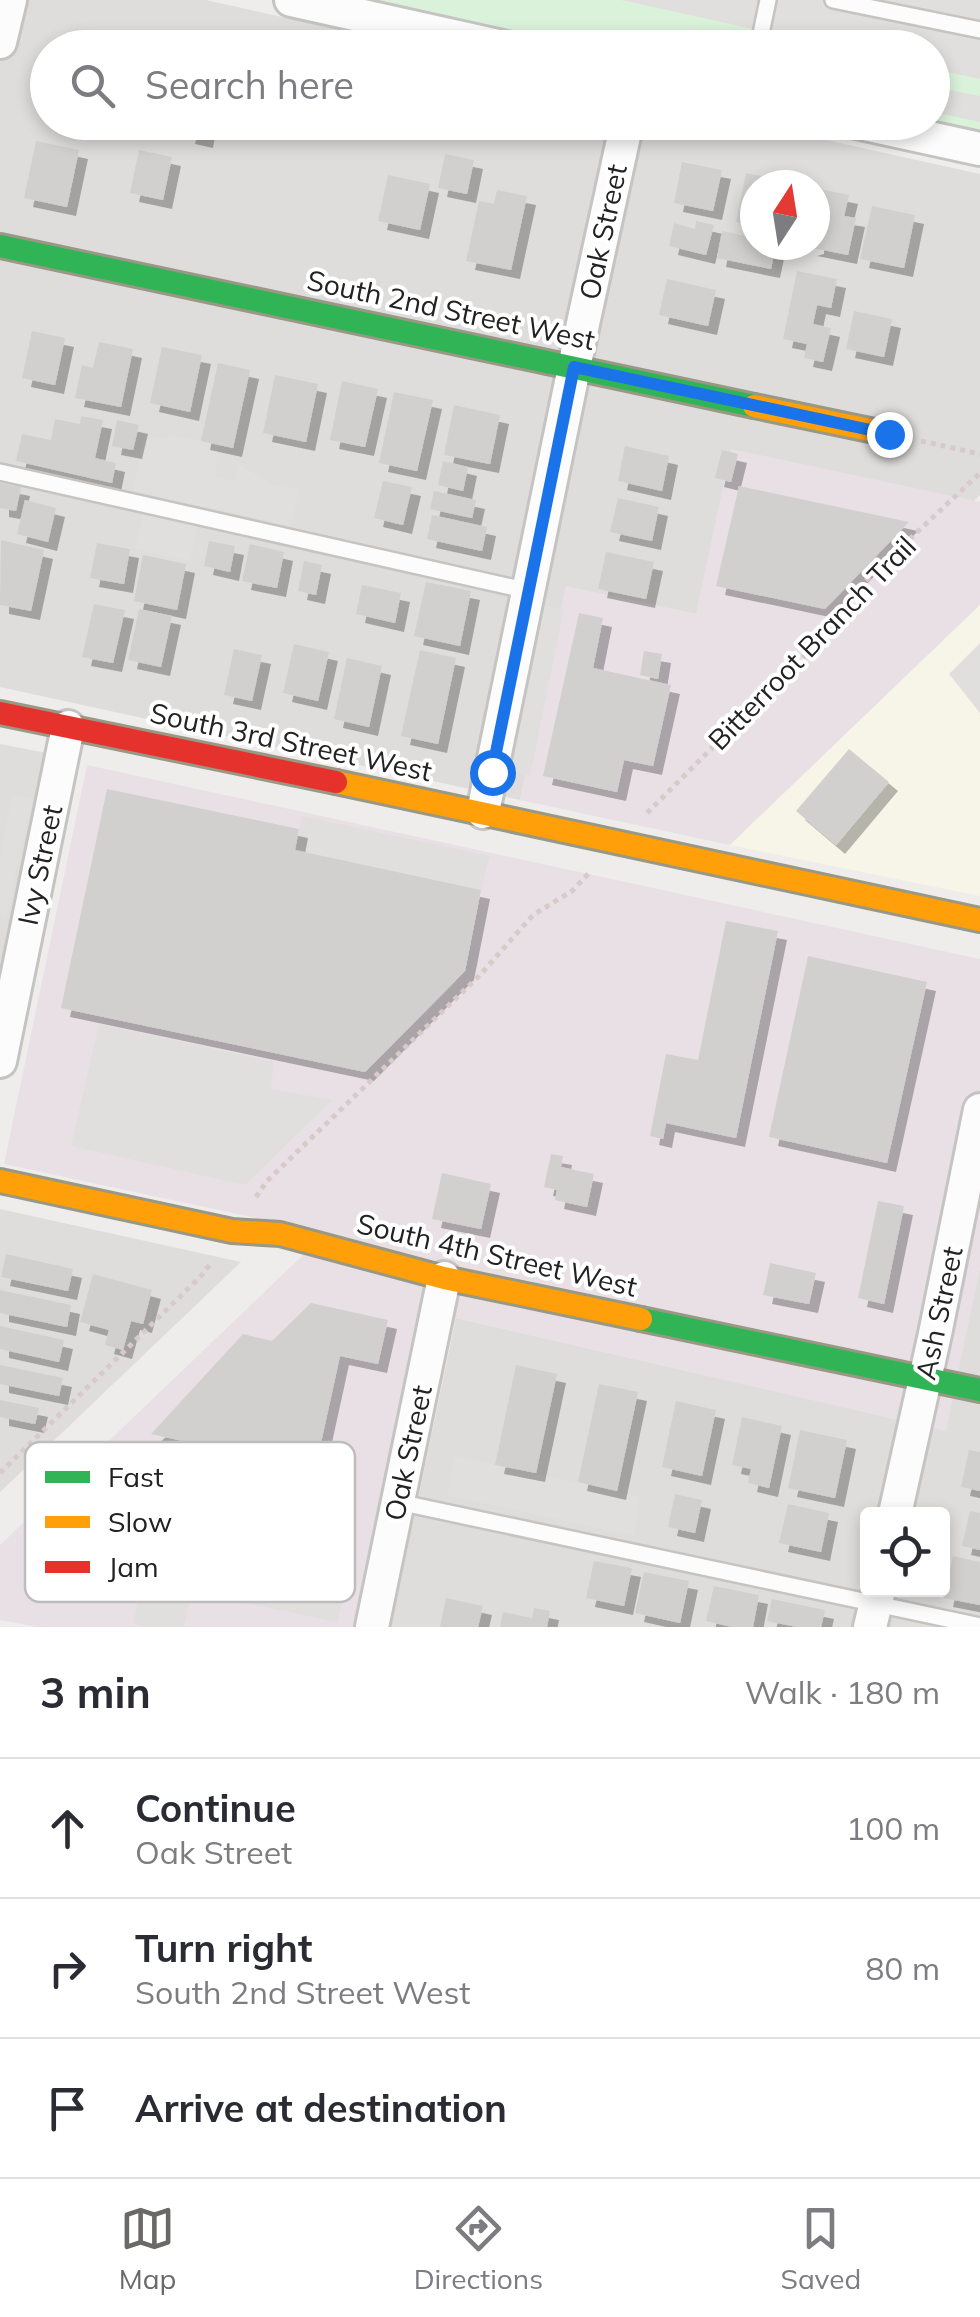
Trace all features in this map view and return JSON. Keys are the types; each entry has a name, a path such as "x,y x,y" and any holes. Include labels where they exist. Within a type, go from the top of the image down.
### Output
{"street":[{"path":"1,36 10,0"},
{"path":"291,0 426,30"},
{"name":"Oak Street","path":"483,812 623,140"},
{"path":"942,140 980,148"},
{"name":"South 2nd Street West","path":"0,246 889,434"},
{"name":"South 3rd Street West","path":"0,712 980,920"},
{"name":"Ivy Street","path":"0,1061 17,950 68,727"},
{"name":"Ash Street","path":"897,1507 975,1159 980,1110"},
{"name":"South 4th Street West","path":"0,1181 232,1230 280,1234 444,1278 980,1390"},
{"name":"Oak Street","path":"372,1627 444,1278"}],"lane":[{"path":"762,30 768,0"},
{"path":"833,0 980,30"},
{"path":"0,472 529,591"},
{"path":"398,1502 875,1607 980,1626"}],"path":[{"path":"889,434 980,454"},
{"name":"Bitterroot Branch Trail","path":"646,814 824,636 860,586 980,473"},
{"path":"260,1192 480,975 533,915 581,881"},
{"path":"31,1442 206,1270"},
{"path":"0,1473 25,1448"}],"shaded area":[{"path":"0,0 206,0 341,30 30,30 30,140 827,140 980,174 980,495 974,501 696,614 566,587 520,800 0,687"},
{"path":"621,0 980,0 980,79 950,73 950,30 758,30"},
{"path":"950,90 980,96 980,122 950,116"},
{"path":"169,435 220,445 215,477 235,482 238,464 273,485 299,490 291,526 133,491 144,436 166,439"},
{"path":"731,449 980,502 980,605 730,845 520,800 566,586 696,614"},
{"path":"143,514 197,526 190,561 135,549"},
{"path":"537,604 564,609 530,776 512,772 508,741"},
{"path":"980,605 980,896 730,845"},
{"path":"980,643 980,713 949,674"},
{"path":"0,744 47,753 0,978"},
{"path":"87,765 980,959 980,1267 946,1431 456,1318 367,1627 37,1627 0,1620 0,1545 25,1521 25,1602 355,1602 355,1442 108,1442 326,1233 4,1164"},
{"path":"12,795 33,799 6,916 0,915 0,859"},
{"path":"302,816 490,856 481,890 295,850"},
{"path":"99,1024 274,1062 271,1089 332,1100 245,1185 71,1146"},
{"path":"0,1209 241,1262 52,1442 25,1442 25,1468 0,1492"},
{"path":"980,1267 980,1627 391,1627 456,1318 945,1430"},
{"path":"455,1456 640,1497 634,1536 447,1495"},
{"path":"138,1602 189,1602 184,1627 133,1624"},
{"path":"241,1602 342,1602 337,1622"}],"green space":[{"path":"362,0 980,0 980,134 950,126 950,30 502,30"}],"building":[{"path":"36,141 79,150 67,207 24,198"},
{"path":"139,150 172,157 163,200 130,193"},
{"path":"445,154 474,160 467,194 438,188"},
{"path":"682,162 722,170 713,211 674,203"},
{"path":"388,175 430,184 420,230 378,221"},
{"path":"497,190 527,196 511,270 466,261 479,201 494,204"},
{"path":"830,191 849,195 844,216 856,218 848,255 830,251"},
{"path":"872,206 915,215 904,268 860,259"},
{"path":"696,221 714,225 706,255 669,246 674,223 695,229"},
{"path":"722,231 740,235 740,260 773,260 771,269 717,258"},
{"path":"797,271 837,279 831,308 817,305 813,324 831,328 823,362 804,358 807,344 783,339"},
{"path":"667,279 716,290 708,326 659,315"},
{"path":"854,311 892,319 884,357 846,349"},
{"path":"32,331 65,338 55,385 22,378"},
{"path":"99,342 133,349 121,407 75,398 82,365 93,368"},
{"path":"162,347 202,355 190,412 150,403"},
{"path":"218,363 250,370 233,448 201,441"},
{"path":"275,375 318,384 306,442 263,433"},
{"path":"342,381 378,389 365,447 330,440"},
{"path":"394,392 433,400 417,471 379,463"},
{"path":"454,405 500,415 490,464 444,455"},
{"path":"81,416 103,420 95,458 116,463 112,483 16,461 22,434 51,440 55,419 80,424"},
{"path":"117,420 139,425 133,450 112,446"},
{"path":"625,446 669,456 662,491 618,481"},
{"path":"722,450 738,454 731,482 715,478"},
{"path":"443,461 468,467 463,491 438,485"},
{"path":"383,481 412,487 403,525 374,518"},
{"path":"0,483 21,487 16,511 0,508"},
{"path":"739,486 909,522 825,609 716,586"},
{"path":"434,491 476,500 472,518 430,509"},
{"path":"618,498 659,507 652,541 610,532"},
{"path":"25,500 56,508 48,542 17,534"},
{"path":"432,515 487,527 482,551 427,539"},
{"path":"1,540 44,550 31,611 0,605"},
{"path":"209,541 235,546 230,572 204,566"},
{"path":"97,543 130,549 124,584 90,578"},
{"path":"250,544 284,552 277,588 242,581"},
{"path":"606,552 654,562 646,599 598,589"},
{"path":"143,555 186,564 177,610 134,601"},
{"path":"304,561 322,565 316,595 298,591"},
{"path":"426,582 471,591 460,646 414,636"},
{"path":"362,585 401,593 395,623 356,614"},
{"path":"94,604 125,610 113,663 82,657"},
{"path":"139,609 172,616 161,667 128,660"},
{"path":"579,613 603,618 593,668 671,685 653,766 624,760 617,792 543,776"},
{"path":"294,644 329,652 318,701 283,693"},
{"path":"234,649 262,655 252,701 224,695"},
{"path":"420,650 456,658 438,744 401,736"},
{"path":"644,651 662,654 658,679 640,675"},
{"path":"347,658 382,666 369,727 334,719"},
{"path":"849,749 889,782 836,845 796,811"},
{"path":"107,789 299,829 295,850 481,890 465,971 365,1072 61,1008"},
{"path":"726,921 778,931 736,1138 666,1123 663,1139 650,1136 666,1054 698,1060"},
{"path":"808,956 927,982 887,1163 769,1137"},
{"path":"551,1154 563,1156 561,1167 594,1174 587,1207 555,1200 557,1190 544,1187"},
{"path":"442,1173 491,1184 481,1229 432,1219"},
{"path":"878,1201 904,1206 884,1304 858,1298"},
{"path":"6,1254 73,1269 68,1291 1,1277"},
{"path":"770,1263 816,1273 809,1304 763,1295"},
{"path":"93,1274 152,1290 143,1324 131,1321 123,1350 105,1345 109,1330 80,1322"},
{"path":"0,1290 71,1305 67,1327 0,1313"},
{"path":"311,1303 388,1320 378,1364 340,1356 321,1442 187,1442 151,1434 243,1334 272,1341"},
{"path":"0,1326 64,1340 59,1362 0,1349"},
{"path":"0,1365 63,1378 59,1396 0,1384"},
{"path":"516,1365 557,1374 536,1473 495,1465"},
{"path":"599,1384 638,1392 617,1491 578,1482"},
{"path":"0,1400 39,1408 35,1424 0,1417"},
{"path":"676,1401 716,1410 702,1476 662,1467"},
{"path":"742,1417 782,1426 769,1488 748,1483 751,1469 732,1465"},
{"path":"800,1430 847,1440 835,1498 788,1488"},
{"path":"969,1450 980,1452 980,1491 961,1487"},
{"path":"675,1494 702,1500 695,1533 668,1527"},
{"path":"788,1504 829,1513 821,1552 779,1543"},
{"path":"970,1511 980,1513 980,1550 962,1546"},
{"path":"953,1556 980,1562 980,1605 944,1598 950,1597"},
{"path":"594,1561 632,1568 624,1606 586,1598"},
{"path":"644,1572 689,1581 680,1623 635,1613"},
{"path":"714,1586 759,1595 753,1627 706,1621"},
{"path":"446,1598 483,1606 478,1627 440,1627"},
{"path":"772,1599 825,1610 821,1627 767,1621"},
{"path":"534,1608 550,1611 547,1627 500,1627 503,1612 532,1618"}],"traffic: fast":[{"path":"0,246 754,406"},
{"path":"641,1319 980,1390"}],"traffic: slow":[{"path":"754,406 889,434"},
{"path":"336,782 980,920"},
{"path":"0,1181 232,1231 280,1234 444,1278 641,1319"}],"traffic: jam":[{"path":"0,713 336,782"}],"route":[{"path":"492,772 574,367 889,434"}]}
